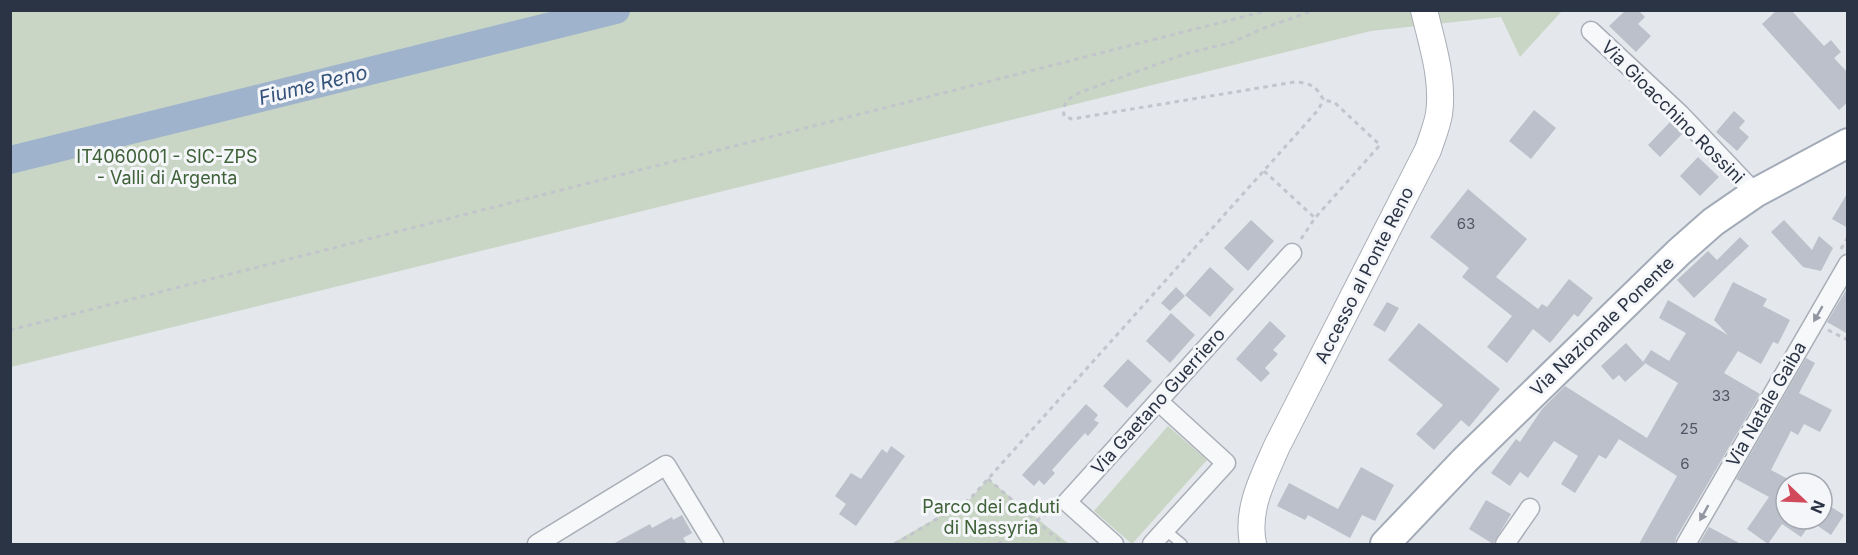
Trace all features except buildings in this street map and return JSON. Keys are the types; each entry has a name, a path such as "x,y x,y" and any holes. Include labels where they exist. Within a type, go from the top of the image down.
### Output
{"main road":[{"name":"Accesso al Ponte Reno","path":"1254,540 1251,514 1277,446 1428,150 1434,132 1439,114 1439,84 1424,10"},
{"name":"Via Nazionale Ponente","path":"1385,544 1473,452 1678,252 1713,222 1755,193 1848,143"}],"street":[{"name":"Via Gioacchino Rossini","path":"1592,31 1680,114 1755,193"},
{"name":"Via Gaetano Guerriero","path":"1067,502 1292,253"},
{"name":"Via Natale Gaiba","path":"1686,544 1848,264"},
{"path":"1152,544 1226,463 1158,401"},
{"path":"537,544 666,465 714,544"},
{"path":"1067,502 1113,544"},
{"path":"1505,544 1530,508"}],"lane":[{"path":"1165,530 1182,544"}],"path":[{"path":"10,330 1270,10"},
{"path":"1292,253 1316,218 1380,145 1334,102 1323,99 1318,89 1309,82 1295,82 1072,119 1064,116 1063,108 1067,99 1081,92 1185,54 1233,42 1315,10"},
{"path":"895,544 970,499 1319,109 1323,99"},
{"path":"1264,171 1316,218"},
{"path":"988,479 1063,544"},
{"path":"998,544 1067,502"}],"green space":[{"name":"IT4060001 - SIC-ZPS - Valli di Argenta","path":"10,11 1562,11 1520,57 1501,17 1371,31 11,367"},
{"path":"1168,426 1207,460 1132,544 1094,511"},
{"name":"Parco dei caduti di Nassyria","path":"988,479 1069,544 891,544 970,499"}],"waterway":[{"name":"Fiume Reno","path":"10,160 616,10"}]}
